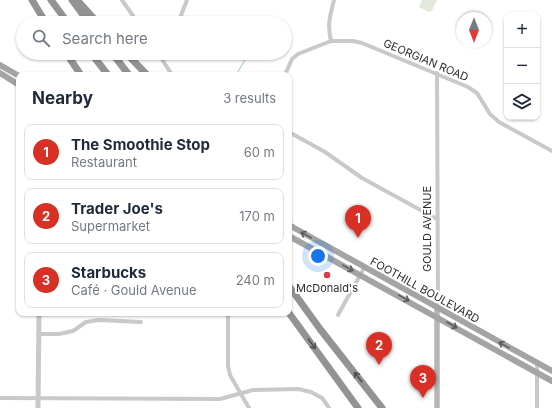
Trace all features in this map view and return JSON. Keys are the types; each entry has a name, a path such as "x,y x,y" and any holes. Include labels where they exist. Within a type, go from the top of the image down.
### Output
{"highway":[{"path":"32,0 42,16"},
{"path":"51,0 63,16"},
{"path":"72,0 84,16"},
{"path":"77,0 92,16"},
{"path":"71,60 79,72"},
{"path":"96,60 106,72"},
{"path":"117,60 127,72"},
{"path":"133,60 144,72"},
{"path":"292,290 320,329 382,408"},
{"path":"291,316 358,408"}],"main road":[{"path":"0,65 16,74"},
{"path":"0,73 16,83"},
{"name":"FOOTHILL BOULEVARD","path":"292,227 552,371"},
{"name":"FOOTHILL BOULEVARD","path":"292,238 552,380"},
{"name":"GOULD AVENUE","path":"437,308 437,408"}],"street":[{"path":"122,0 133,16"},
{"path":"181,16 187,0"},
{"path":"331,41 328,30 328,21 334,0"},
{"name":"GEORGIAN ROAD","path":"292,59 298,54 331,41 362,42 468,87 476,93 490,114 499,122 552,151"},
{"path":"162,60 170,72"},
{"name":"GEORGIAN ROAD","path":"286,72 292,60"},
{"name":"GOULD AVENUE","path":"437,73 437,308"},
{"path":"292,134 325,152 362,178 437,219"},
{"path":"338,315 364,268"},
{"path":"38,408 39,316"},
{"path":"228,316 228,366 230,375 249,408"},
{"path":"38,334 59,334 73,331 86,322 99,320 141,322"},
{"path":"536,363 538,373 537,408"},
{"path":"0,398 220,399 253,390 298,389 311,392 322,398 329,408"}],"green space":[{"path":"422,0 437,0 432,11 429,12 419,7"}],"waterway":[{"path":"238,72 245,60"}],"place":[{"name":"The Smoothie Stop","path":"358,238"},
{"name":"McDonald's","path":"327,275"},
{"name":"Trader Joe's","path":"379,365"},
{"name":"Starbucks","path":"423,398"}]}
